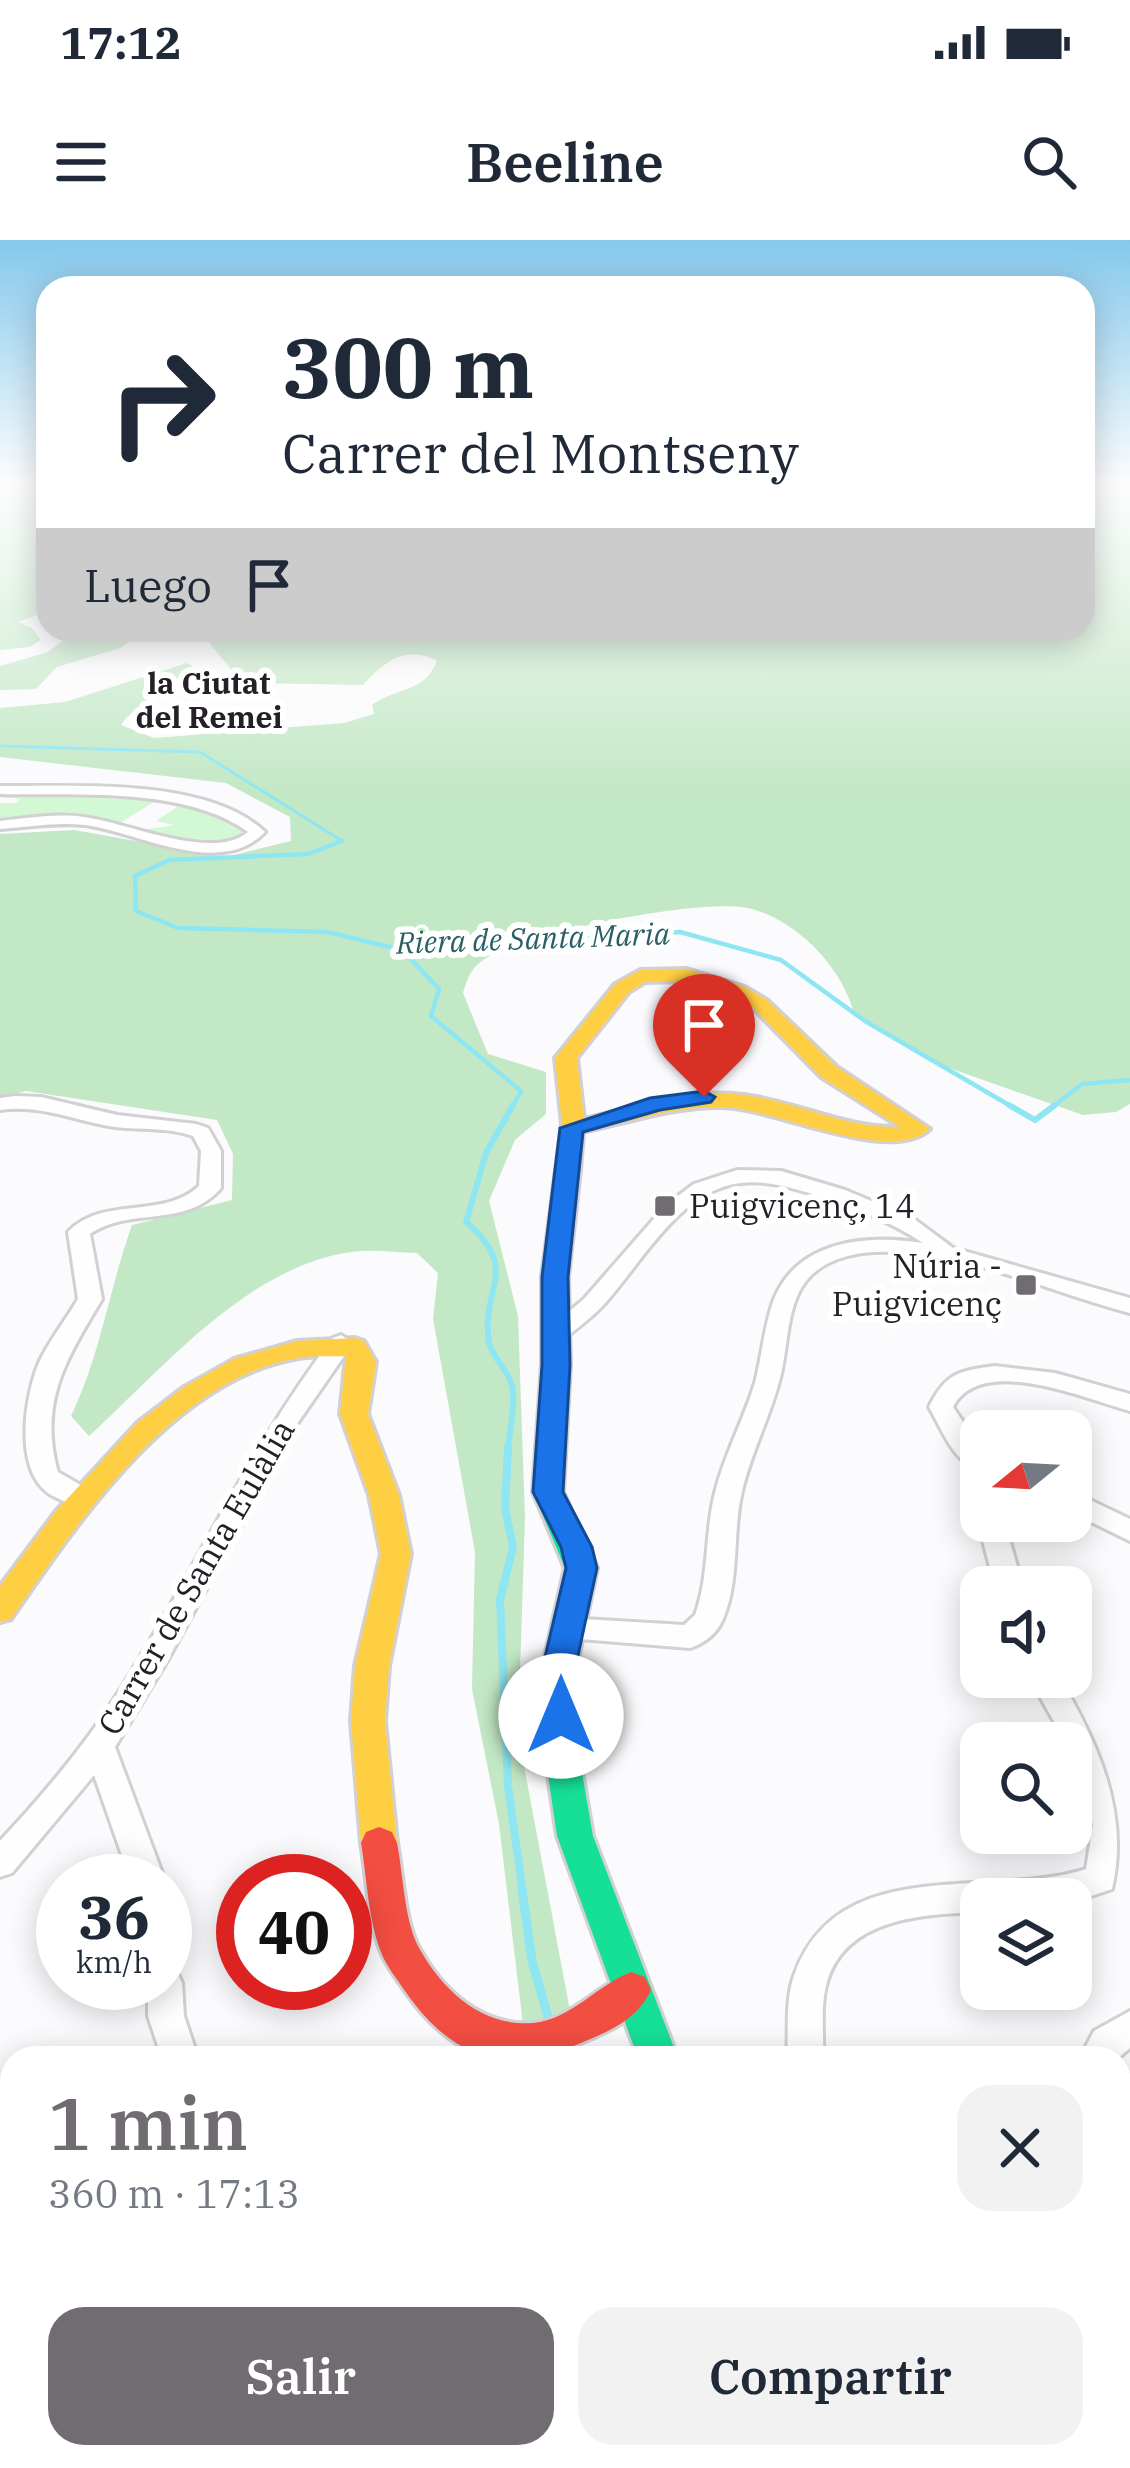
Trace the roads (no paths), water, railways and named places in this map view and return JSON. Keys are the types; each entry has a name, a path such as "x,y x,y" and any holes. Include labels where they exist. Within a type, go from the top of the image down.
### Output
{"street":[{"path":"0,790 154,796 229,815 256,832 246,844 218,848 83,821 0,825"},
{"path":"572,1128 658,1103 704,1097 783,1106 896,1136 919,1129 829,1072 760,1004 711,981 657,973 640,976 622,988 566,1058 572,1128 555,1277 548,1492 576,1547 581,1568 558,1674 567,1796 575,1836 653,2046"},
{"path":"0,1104 48,1102 106,1120 182,1125 201,1132 211,1150 211,1184 197,1201 105,1218 79,1232 91,1299 50,1366 36,1439 46,1475 54,1485 82,1498"},
{"path":"556,1334 601,1293 664,1217 686,1198 728,1177 771,1173 793,1178 903,1222 949,1255"},
{"path":"566,1629 690,1637 709,1620 728,1492 767,1382 785,1299 797,1276 818,1256 845,1245 884,1242 949,1255 1130,1306"},
{"path":"0,1610 103,1471 210,1384 289,1349 341,1343 355,1346 362,1361 354,1414 384,1495 396,1554 372,1666 368,1721 373,1811 398,1948 437,2006 471,2034 534,2042 601,2015 631,1990"},
{"name":"Carrer de Santa Eulàlia","path":"0,1863 99,1746 214,1551 264,1451 341,1343"},
{"path":"960,1442 940,1407 944,1391 956,1380 976,1375 1033,1377 1130,1403"},
{"path":"1092,1511 1130,1531"},
{"path":"806,2046 811,1976 856,1922 915,1900 1036,1896 1100,1879 1112,1848 1112,1823 1091,1755 1057,1698"},
{"path":"99,1746 138,1854"},
{"path":"166,2010 176,2046"},
{"path":"1105,2046 1130,2027"}],"waterway":[{"name":"Riera de Santa Maria","path":"0,746 200,752 342,841"},
{"name":"Riera de Santa Maria","path":"334,844 342,841"},
{"name":"Riera de Santa Maria","path":"342,841 308,854 169,860 135,876 136,911 178,928 327,932 402,950"},
{"name":"Riera de Santa Maria","path":"402,950 680,932 781,960 865,1021 1014,1108"},
{"path":"402,950 439,989 431,1016 521,1091 512,1108"},
{"name":"Riera de Santa Maria","path":"1051,1108 1082,1084 1130,1080"},
{"path":"508,1450 513,1390 489,1342 496,1267 483,1239 466,1222 486,1153 513,1105"},
{"name":"Riera de Santa Maria","path":"1009,1105 1035,1120 1051,1108"},
{"name":"Riera de Santa Maria","path":"1051,1108 1055,1105"},
{"path":"508,1447 505,1508 513,1547 500,1600 508,1786 523,1893"},
{"path":"522,1890 532,1961 549,2020"}],"place":[{"name":"Puigvicenç, 14","path":"665,1206"},
{"name":"Núria - Puigvicenç","path":"1026,1285"}],"district":[{"name":"la Ciutat del Remei","path":"209,701"}]}
